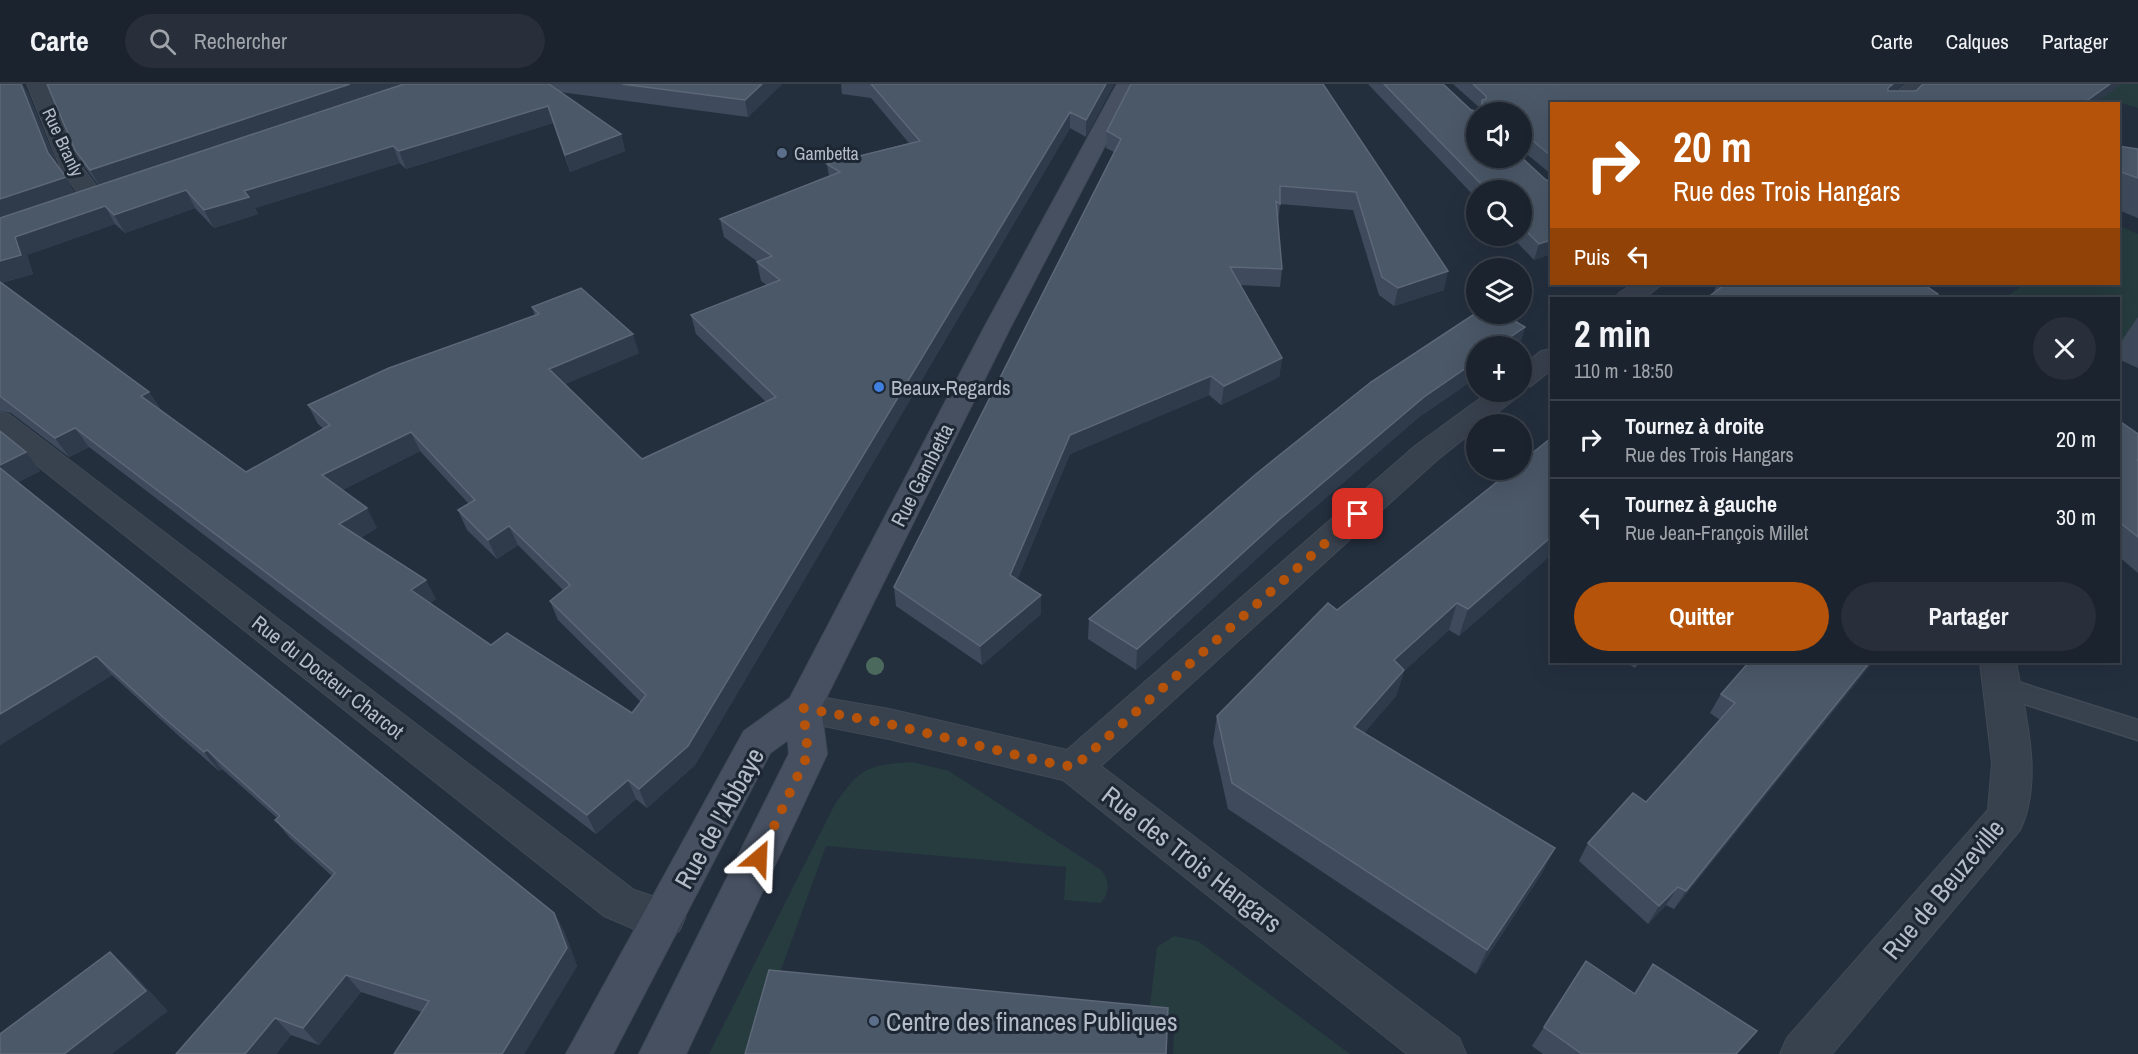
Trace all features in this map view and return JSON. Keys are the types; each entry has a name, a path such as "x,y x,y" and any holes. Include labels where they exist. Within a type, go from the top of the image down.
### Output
{"main road":[{"name":"Rue Gambetta","path":"803,708 997,328 1127,84"},
{"name":"Rue de l'Abbaye","path":"589,1054 757,742 803,708"},
{"path":"662,1054 808,754 803,708"}],"street":[{"path":"1896,102 1919,84"},
{"name":"Rue Branly","path":"29,85 72,169 83,201 116,190"},
{"path":"1630,297 1648,285"},
{"path":"1651,285 1668,297"},
{"path":"1532,372 1550,358"},
{"path":"1074,767 1426,453 1493,402"},
{"name":"Rue du Docteur Charcot","path":"0,421 619,903 639,912 664,918"},
{"name":"Rue de Beuzeville","path":"1803,1054 2006,818 2010,806 2012,774 2000,674"},
{"name":"Rue des Trois Hangars","path":"803,708 889,724 1074,767 1443,1054"}],"lane":[{"path":"2000,674 2064,707 2138,730"}],"green space":[{"path":"2120,84 2138,84 2138,108 2120,102 2097,102"},
{"path":"2120,226 2138,234 2138,328 2120,349 2120,297 2006,297 2024,285 2120,285"},
{"path":"912,762 949,771 1101,870 1108,886 1101,903 1064,900 1066,867 826,846 775,986 761,1054 709,1054 835,804 852,782 867,770"},
{"path":"1174,936 1198,941 1350,1054 1173,1054 1174,1034 1100,1025 1102,1004 1150,1005 1157,947"}],"building":[{"path":"0,84 21,84 48,153 66,177 0,199"},
{"path":"47,84 350,84 90,170 75,150"},
{"path":"404,84 549,84 621,134 565,155 548,106 399,151 393,146 244,191 249,197 204,210 186,190 114,215 105,206 15,237 21,255 0,261 0,218"},
{"path":"622,84 762,84 745,100"},
{"path":"871,84 1106,84 1086,120 1070,112 688,746 639,789 628,780 587,815 75,428 55,438 0,396 0,282 149,392 141,396 246,472 330,425 308,405 389,368 539,314 532,307 581,288 633,334 549,369 642,459 776,397 691,315 780,280 757,262 772,256 720,219 840,172 827,164 920,141","holes":["411,432 475,500 458,510 488,540 509,526 570,585 550,601 646,695 632,713 507,633 491,645 411,590 426,580 339,524 367,508 322,475"]},
{"path":"1131,84 1323,84 1448,271 1398,288 1382,277 1356,192 1280,186 1280,204 1276,201 1282,269 1230,267 1282,358 1224,386 1211,376 1070,435 1010,575 1041,595 980,646 894,587 1121,139 1107,131"},
{"path":"1384,84 1443,84 1466,105 1466,168 1532,167 1550,181 1550,240 1539,244 1532,237 1532,180 1477,180"},
{"path":"1473,84 1893,84 1888,91 1916,91 1923,84 2110,84 2085,102 1550,102 1550,155 1532,140 1532,102 1482,102 1486,96"},
{"path":"2120,146 2138,149 2138,178 2120,172"},
{"path":"1725,285 1924,285 1938,294 1934,297 1708,297"},
{"path":"1466,320 1466,324 1520,324 1525,327 1512,336 1466,336 1466,368 1424,397 1280,519 1137,649 1089,619 1256,474 1371,382"},
{"path":"2120,421 2138,434 2138,537 2120,523"},
{"path":"0,431 26,452 0,465"},
{"path":"1550,439 1550,538 1468,609 1457,603 1394,660 1404,670 1354,727 1555,848 1487,950 1232,783 1217,716 1328,603 1337,610 1500,480 1532,480 1532,453"},
{"path":"0,468 554,913 567,948 502,1054 394,1054 429,1001 346,975 303,1028 275,1018 245,1054 176,1054 335,873 275,820 280,816 207,750 204,752 163,717 96,656 0,714"},
{"path":"1748,663 1869,663 1686,891 1678,887 1659,906 1588,843 1633,793 1646,802 1735,703 1721,694"},
{"path":"110,952 146,991 64,1054 0,1054 0,1034"},
{"path":"1586,961 1635,994 1653,964 1757,1031 1736,1054 1582,1054 1544,1027"},
{"path":"769,970 1168,1008 1166,1054 745,1054"}],"place":[{"name":"Gambetta","path":"782,153"},
{"name":"Beaux-Regards","path":"879,387"},
{"name":"Centre des finances Publiques","path":"874,1021"}],"route":[{"path":"759,858 808,754 803,708 889,724 1074,767 1358,514"}]}
